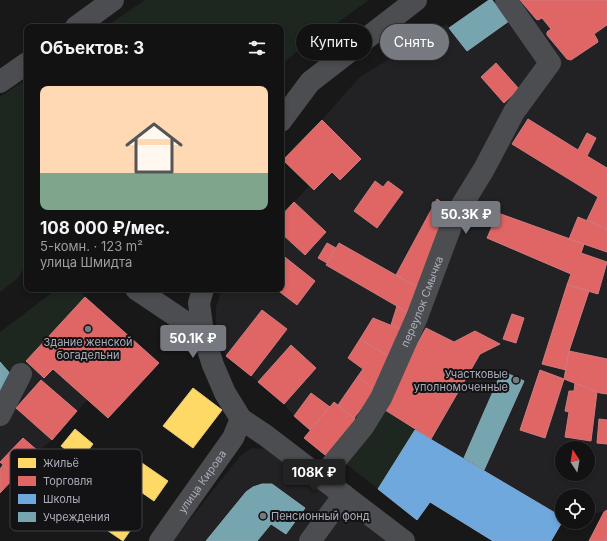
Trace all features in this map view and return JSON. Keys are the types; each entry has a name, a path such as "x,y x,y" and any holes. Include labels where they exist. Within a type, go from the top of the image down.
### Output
{"street":[{"path":"80,24 113,0"},
{"path":"284,117 310,82 416,0"},
{"name":"переулок Смычка","path":"321,478 363,427 382,398 417,317 454,218 484,169 514,112 550,63 506,0"},
{"path":"0,82 24,65"},
{"path":"140,292 203,334"},
{"path":"202,292 199,303 203,334 213,365 225,393 241,419 265,435 404,541"},
{"path":"0,415 21,374"},
{"name":"улица Кирова","path":"160,541 233,438 241,419"},
{"path":"310,541 344,496"}],"shaded area":[{"path":"145,0 369,0 335,24 296,24 296,52 284,62 284,24 109,24"},
{"path":"489,0 492,0 499,9 510,0 607,0 607,510 604,512 595,513 595,489 555,489 555,513 415,430 382,408 330,459 304,438 310,429 294,416 284,404 226,356 221,345 216,326 216,307 221,292 284,292 284,213 309,186 284,161 284,159 322,120 360,77 388,60 449,60 449,27 450,28"},
{"path":"24,81 24,267 18,278 0,292 0,97"},
{"path":"53,292 80,292 85,297 26,361 14,378 0,362 0,332"},
{"path":"85,297 159,363 108,418 87,400 52,440 41,449 10,449 10,482 0,493 0,362 14,378 26,361"},
{"path":"382,408 415,430 378,489 341,460"},
{"path":"252,448 268,449 386,541 173,541 240,456"}],"building: Жильё":[{"path":"193,388 222,410 193,448 163,426"},
{"path":"75,429 93,444 89,449 65,449 61,446"},
{"path":"142,463 168,481 154,501 142,493"},
{"path":"108,531 130,531 123,541"}],"building: Торговля":[{"path":"520,0 607,0 607,25 594,34 598,42 571,60 567,59 547,35 547,32 551,29 542,18 538,20 536,19"},
{"path":"496,63 519,89 504,103 481,77"},
{"path":"528,119 578,150 587,133 596,138 587,156 607,168 607,229 587,220 598,197 512,144"},
{"path":"322,120 361,159 340,180 332,172 314,190 284,161 284,159"},
{"path":"375,181 383,187 388,181 403,192 377,228 354,211"},
{"path":"437,199 452,210 417,287 396,275"},
{"path":"294,202 326,232 305,255 284,236 284,213"},
{"path":"498,213 584,244 581,253 607,262 598,294 567,285 571,274 487,238"},
{"path":"578,217 607,229 607,252 569,239"},
{"path":"327,243 336,248 327,263 318,258"},
{"path":"339,243 417,287 407,312 326,265"},
{"path":"284,256 315,281 297,305 280,292 284,292"},
{"path":"567,285 589,291 569,351 566,370 542,364"},
{"name":"Здание женской богадельни","path":"85,297 159,363 108,418 53,369 44,378 26,361"},
{"path":"397,306 407,312 400,329 391,325"},
{"path":"262,310 287,329 251,376 226,356"},
{"path":"512,314 524,318 516,343 503,339"},
{"path":"373,318 400,329 388,356 360,339"},
{"path":"426,328 454,342 475,331 500,344 480,354 431,439 382,408"},
{"path":"360,339 388,356 375,391 358,376 363,369 348,358"},
{"path":"291,345 316,368 284,404 258,382"},
{"path":"569,351 607,359 607,394 600,393 564,379"},
{"path":"540,370 564,379 545,438 520,430"},
{"path":"358,376 375,391 354,418 338,405"},
{"path":"41,380 77,411 52,440 16,408"},
{"path":"575,383 597,392 591,441 565,437 569,412 565,411 569,391 574,391"},
{"path":"311,393 330,407 310,430 294,416"},
{"path":"334,402 360,423 330,459 304,438"},
{"path":"599,419 607,420 607,444 597,443"},
{"path":"23,438 36,449 12,449"},
{"path":"10,452 10,471 0,462"},
{"path":"3,465 10,471 10,482 0,493 0,469"},
{"path":"607,510 607,541 589,541 604,512"}],"building: Школы":[{"path":"415,430 555,513 555,529 558,529 551,541 493,541 430,502 417,520 378,489"}],"building: Учреждения":[{"path":"489,0 492,0 509,21 467,51 449,28"},
{"path":"0,362 14,378 0,391"},
{"path":"502,371 524,381 484,470 464,458"},
{"name":"Пенсионный фонд","path":"262,484 272,484 305,508 286,534 271,524 257,541 206,541 246,492 253,487"}],"place":[{"name":"Здание женской богадельни","path":"88,329"},
{"name":"Участковые уполномоченные","path":"516,380"},
{"name":"Пенсионный фонд","path":"263,516"}]}
